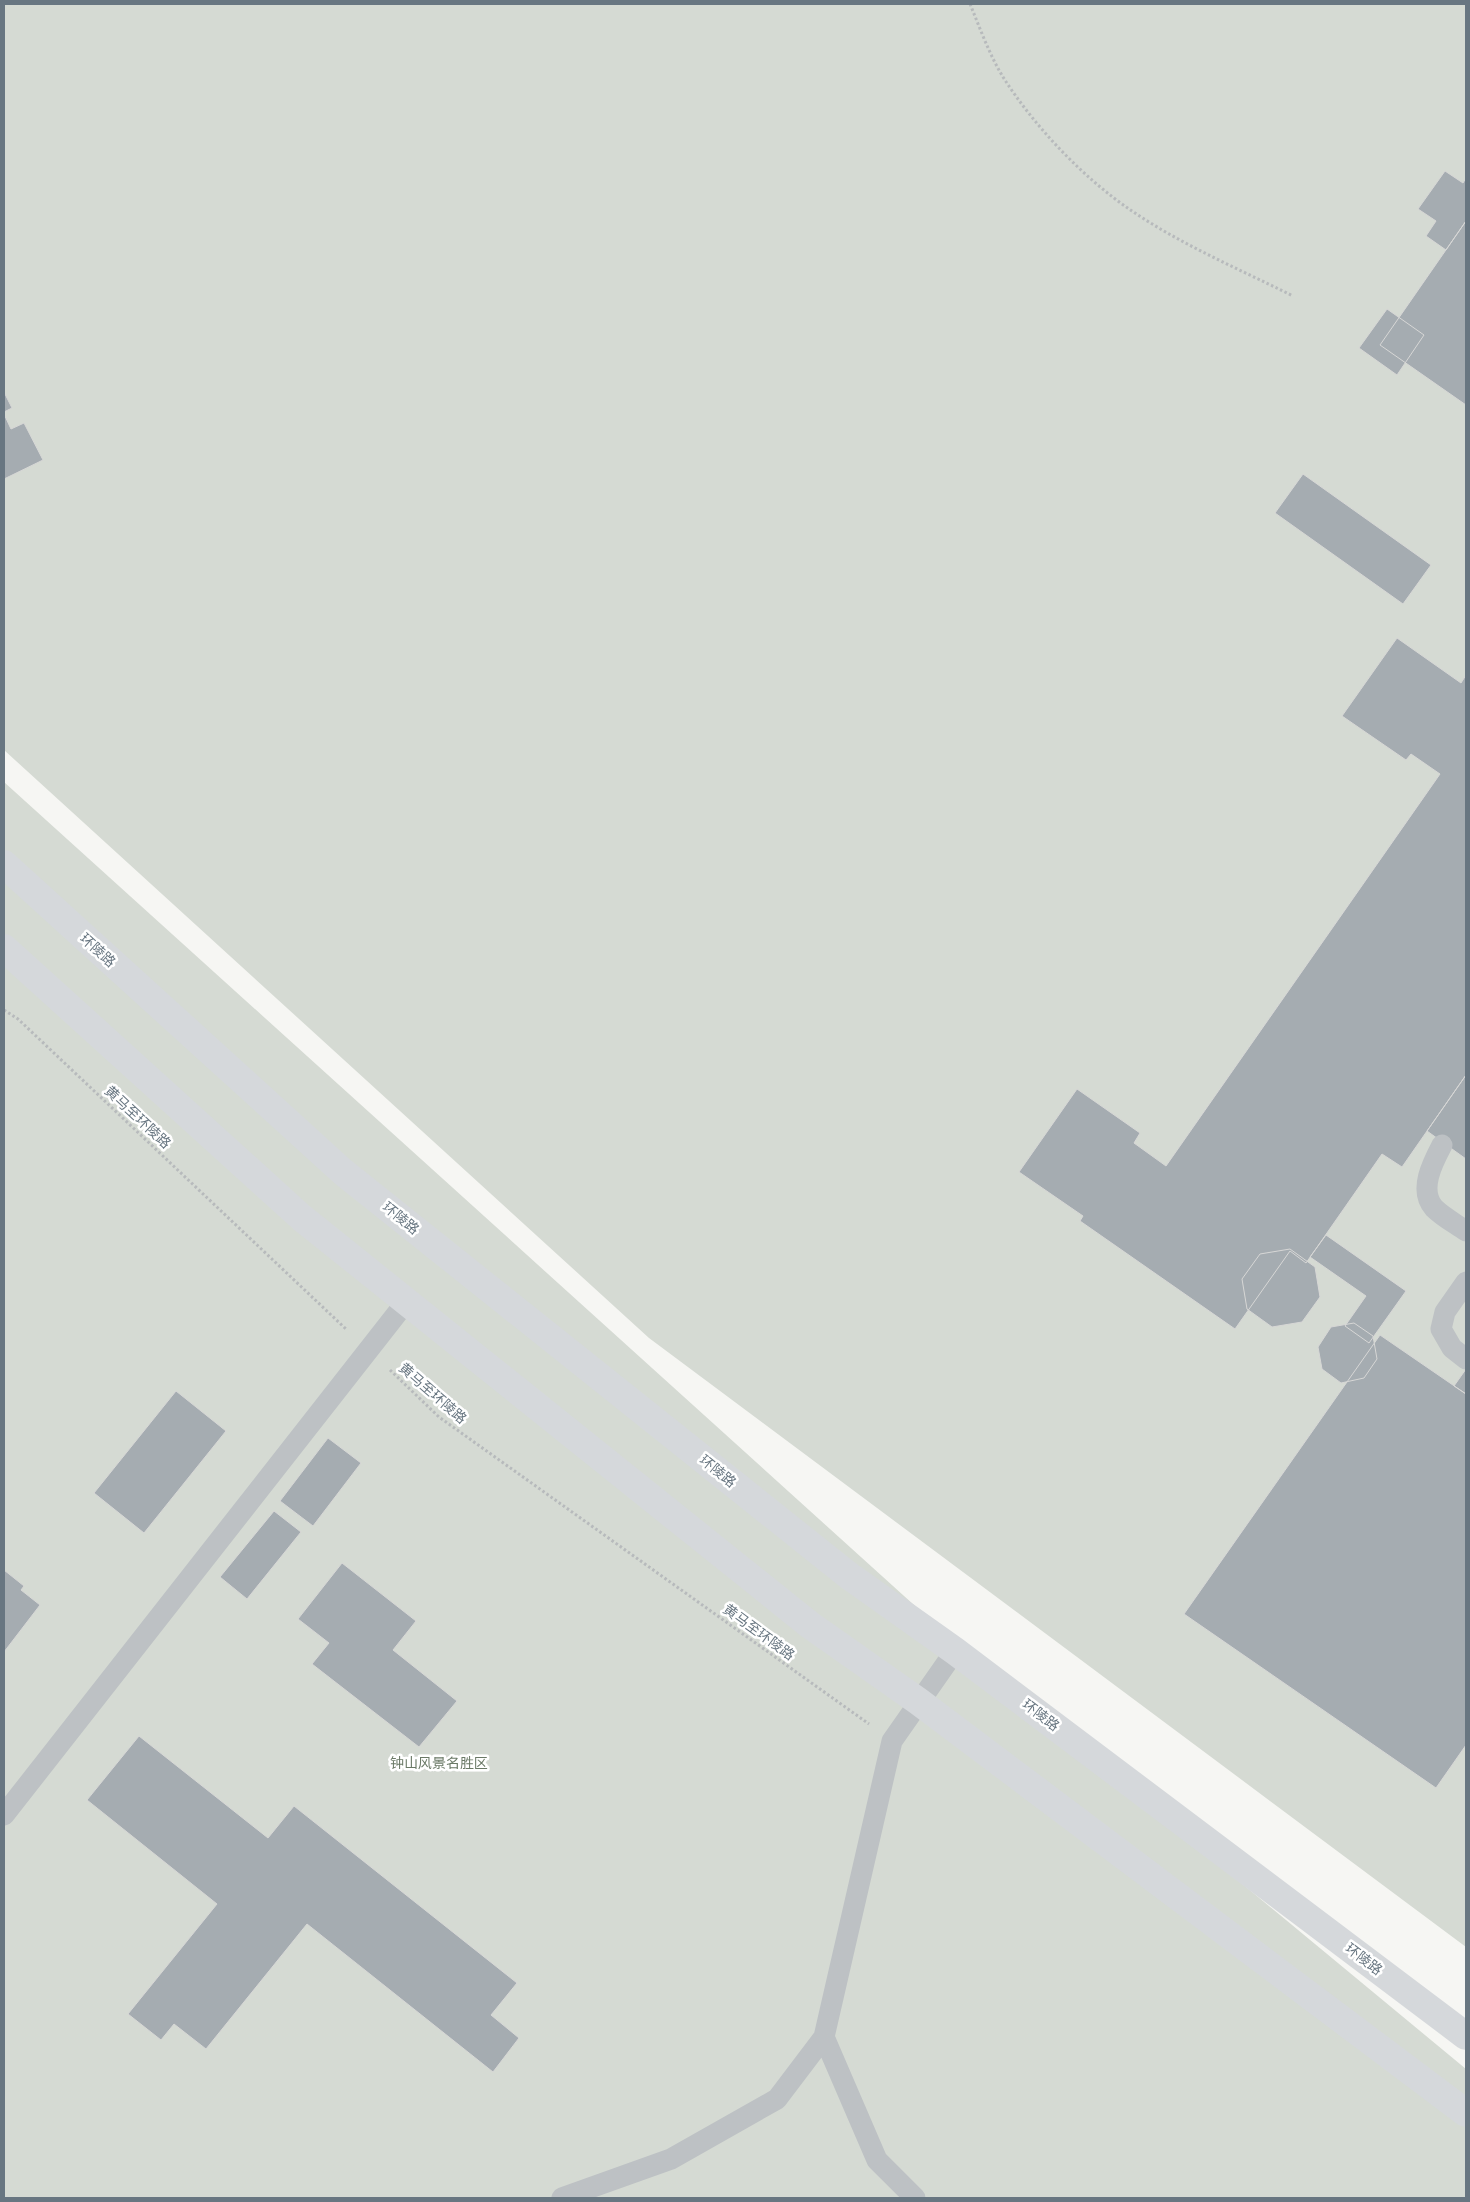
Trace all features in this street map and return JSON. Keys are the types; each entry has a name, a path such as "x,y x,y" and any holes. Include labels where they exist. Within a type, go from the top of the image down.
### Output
{"main road":[{"name":"环陵路","path":"4,864 342,1172 848,1575 955,1651 1466,2036"},
{"path":"4,948 302,1218 810,1625 918,1701 1466,2113"}],"lane":[{"path":"1442,1145 1429,1170 1428,1191 1433,1207 1466,1231"},
{"path":"1466,1282 1445,1312 1441,1329 1452,1348 1466,1359"},
{"path":"4,1814 406,1302"},
{"path":"562,2198 670,2159 777,2099 824,2037 892,1741 918,1701 955,1651"},
{"path":"824,2037 877,2160 915,2198"}],"path":[{"path":"970,4 1003,76 1031,116 1080,169 1131,210 1181,240 1293,296"},
{"name":"黄马至环陵路","path":"4,1010 18,1019 439,1417 892,1741"}],"green space":[{"path":"4,4 1466,4 1466,1947 649,1338 4,750"},
{"name":"钟山风景名胜区","path":"4,782 1008,1690 1466,2069 1466,2198 4,2198"}],"building":[{"path":"1445,171 1463,183 1466,178 1466,221 1446,250 1426,236 1436,221 1418,209"},
{"path":"1466,221 1466,405 1380,345"},
{"path":"1387,309 1424,335 1397,375 1359,348"},
{"path":"4,392 12,408 4,412"},
{"path":"4,414 11,429 24,423 43,460 4,479"},
{"path":"1303,474 1431,565 1403,604 1275,513"},
{"path":"1397,638 1461,683 1466,675 1466,1075 1402,1167 1382,1154 1306,1263 1290,1251 1235,1329 1080,1221 1083,1216 1019,1172 1077,1089 1140,1133 1134,1143 1166,1166 1440,774 1411,754 1406,760 1342,716"},
{"path":"1466,1075 1466,1159 1427,1131"},
{"path":"1326,1235 1406,1291 1369,1343 1345,1326 1366,1296 1310,1257"},
{"path":"1290,1249 1315,1267 1320,1297 1302,1322 1272,1327 1247,1309 1242,1279 1260,1254"},
{"path":"1354,1323 1373,1336 1377,1359 1364,1378 1341,1383 1322,1369 1318,1347 1331,1327"},
{"path":"1380,1335 1466,1394 1466,1745 1436,1788 1184,1614"},
{"path":"1466,1369 1466,1394 1454,1386"},
{"path":"176,1391 226,1431 144,1533 94,1493"},
{"path":"328,1438 361,1463 313,1526 280,1501"},
{"path":"274,1511 301,1532 247,1599 220,1577"},
{"path":"342,1563 416,1621 393,1650 457,1701 419,1747 312,1664 329,1643 298,1619"},
{"path":"4,1570 24,1586 21,1590 40,1605 4,1652"},
{"path":"139,1736 268,1838 294,1806 517,1983 491,2015 519,2038 493,2072 307,1924 206,2049 174,2024 161,2040 128,2014 217,1904 87,1800"}]}
